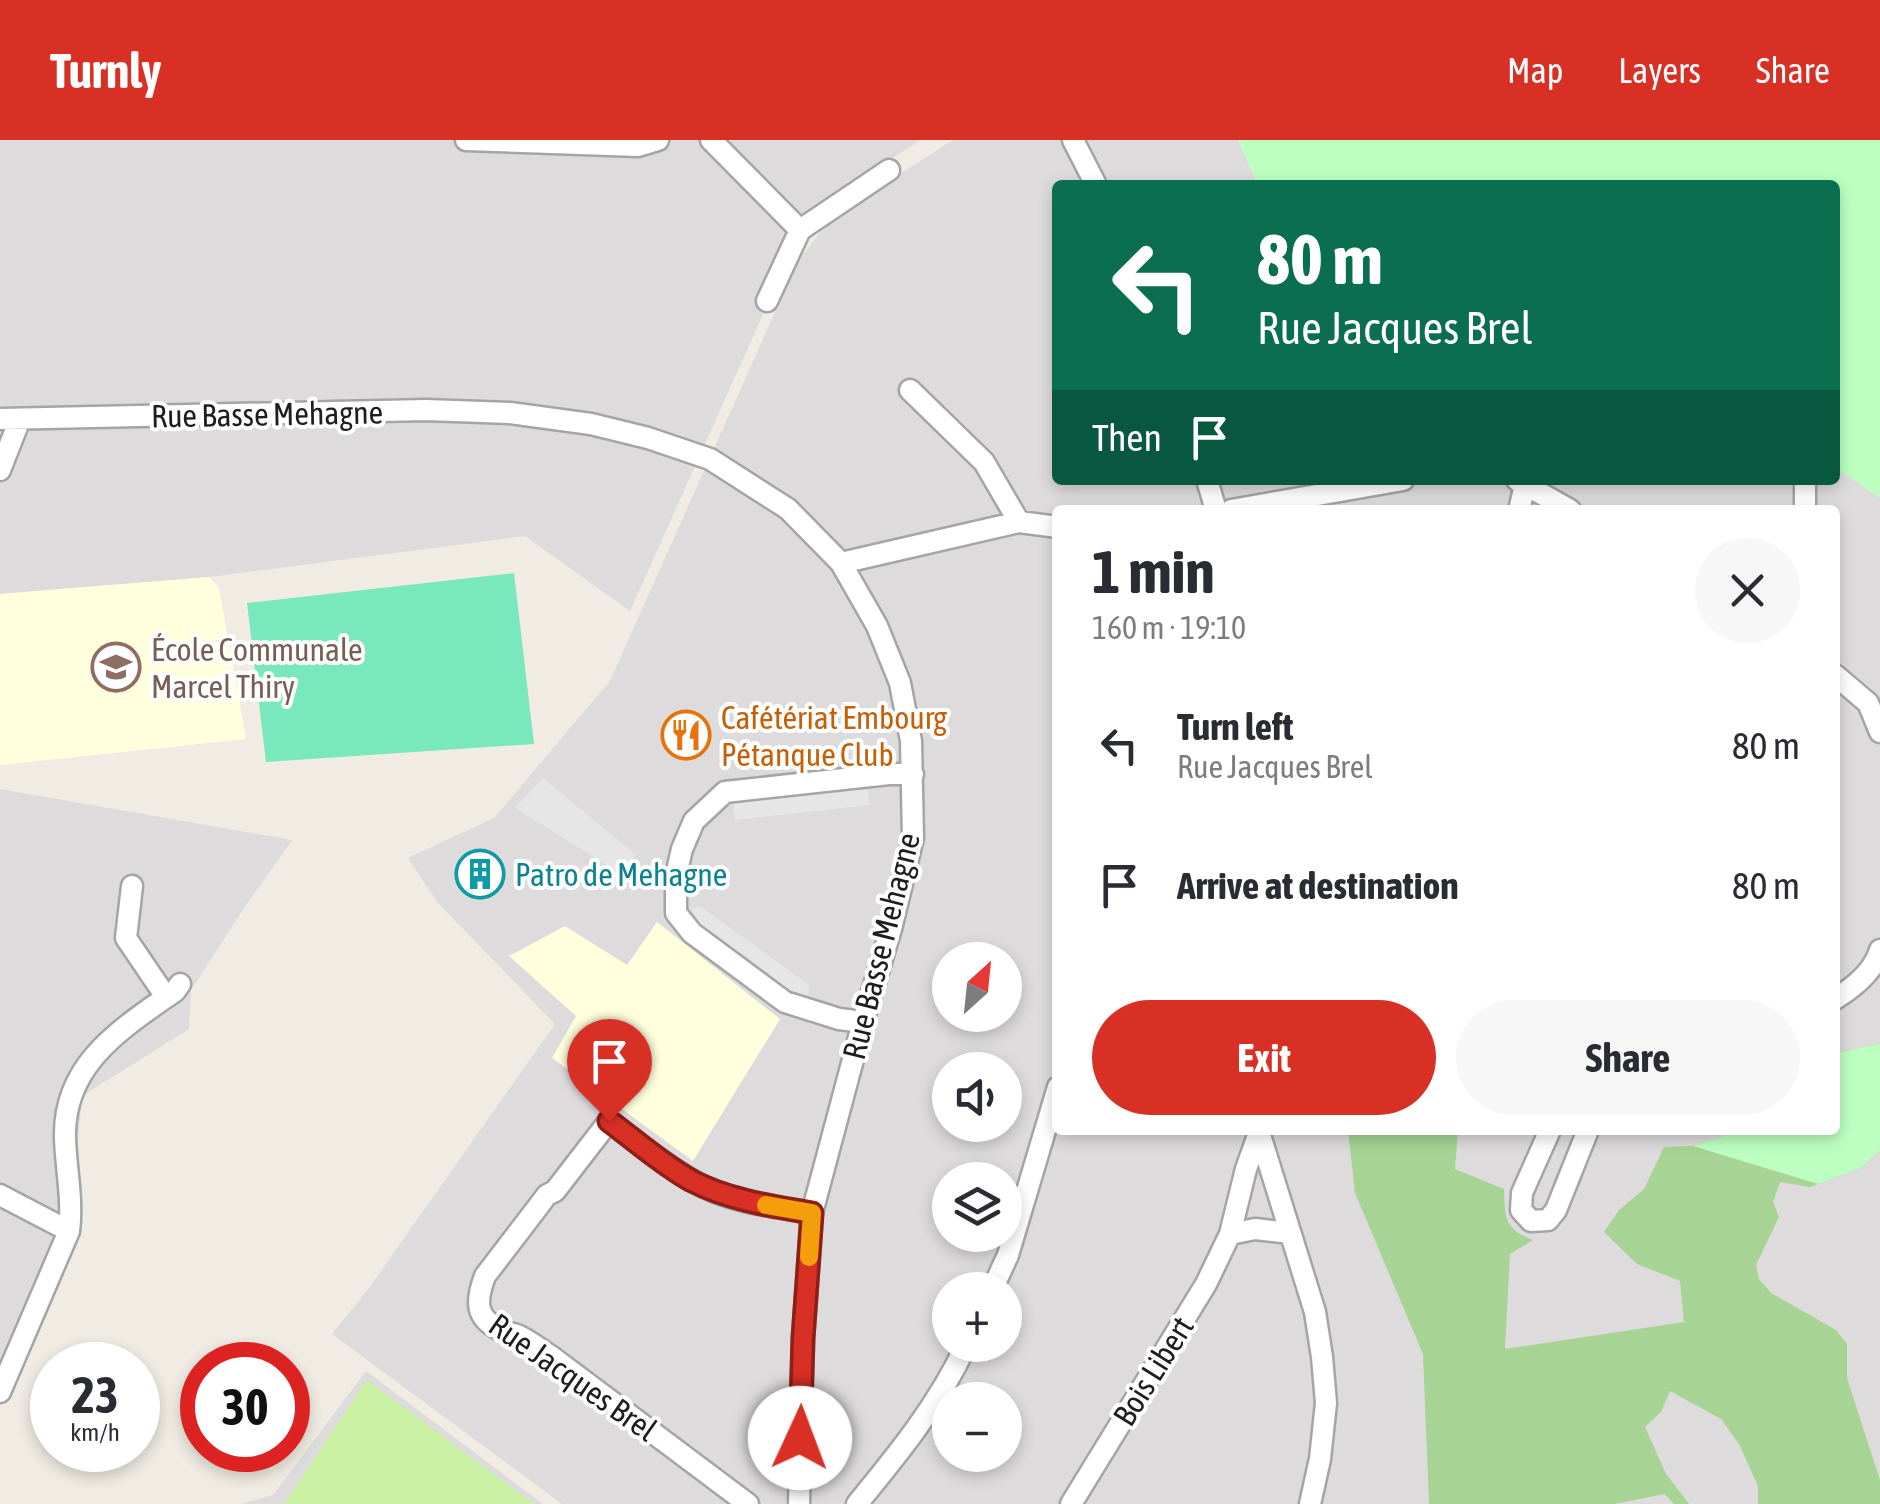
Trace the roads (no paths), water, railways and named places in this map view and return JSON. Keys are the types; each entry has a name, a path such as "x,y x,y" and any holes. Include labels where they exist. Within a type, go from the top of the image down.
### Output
{"street":[{"path":"466,140 638,146 658,140"},
{"path":"711,140 800,230"},
{"path":"1073,140 1093,180"},
{"path":"767,301 800,230 890,170"},
{"path":"910,390 984,462 1019,522"},
{"name":"Rue Basse Mehagne","path":"10,419 426,410 510,413 591,424 710,459 788,509 841,563 877,626 900,683 912,742 913,838 812,1213 803,1338 799,1504"},
{"path":"0,470 10,419"},
{"path":"1260,505 1374,485"},
{"path":"1526,485 1561,505"},
{"path":"841,563 1019,522 1052,526"},
{"path":"1840,679 1868,703 1880,732"},
{"path":"863,1022 838,1019 786,1002 692,932 676,913 676,875 694,822 725,792 914,774"},
{"path":"0,1392 69,1231 72,1207 65,1138 71,1091 86,1065 116,1033 174,991 126,938 132,886"},
{"path":"1840,996 1853,987 1878,958 1880,950"},
{"path":"1000,1272 1052,1108"},
{"name":"Rue Jacques Brel","path":"748,1504 552,1357 487,1321 478,1307 479,1291 485,1276 516,1235 609,1121 688,1179 716,1192 812,1213"},
{"name":"Bois Libert","path":"1071,1504 1206,1284 1230,1234 1246,1168 1259,1135"},
{"name":"Bois Libert","path":"1261,1135 1314,1312 1324,1372 1326,1403 1310,1504"},
{"path":"1548,1135 1522,1194 1521,1210 1531,1220 1548,1220 1556,1210 1586,1135"},
{"path":"0,1195 69,1231"},
{"path":"1230,1234 1255,1229 1290,1233"},
{"path":"856,1504 914,1433 958,1362"}],"place":[{"name":"École Communale Marcel Thiry","path":"116,667"},
{"name":"Cafétériat Embourg Pétanque Club","path":"686,735"},
{"name":"Patro de Mehagne","path":"480,874"}]}
